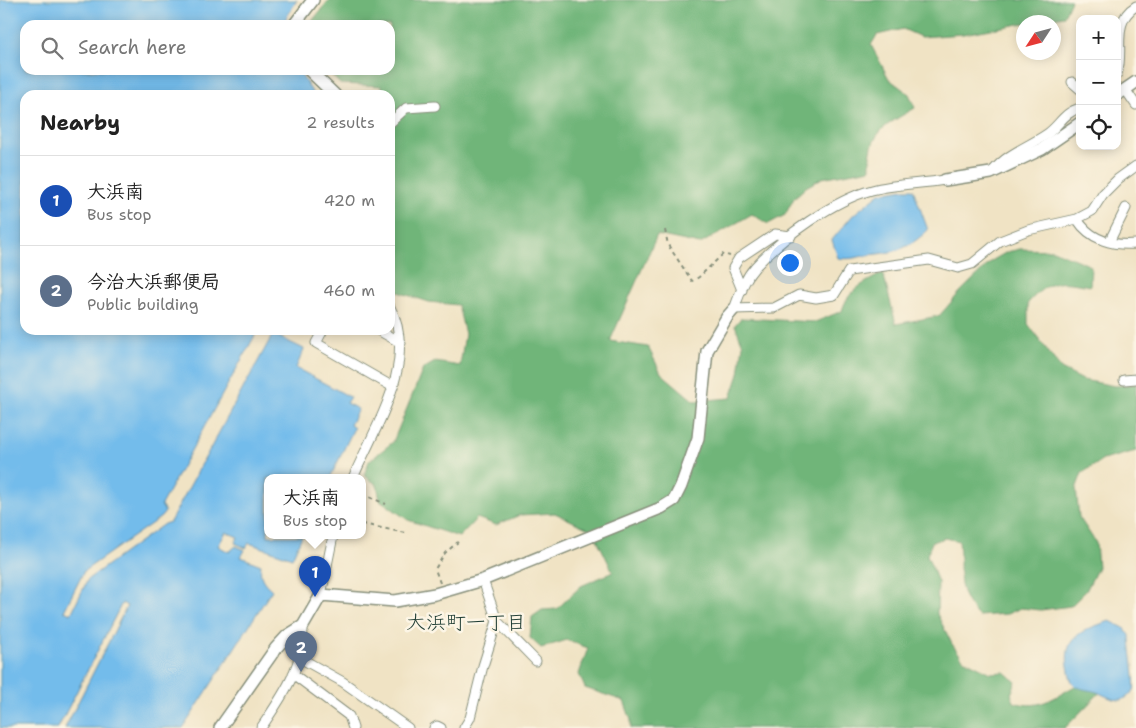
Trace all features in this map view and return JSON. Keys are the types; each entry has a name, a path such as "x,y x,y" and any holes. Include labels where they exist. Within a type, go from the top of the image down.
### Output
{"street":[{"path":"298,20 313,0"},
{"path":"1120,60 1118,42 1124,18 1136,6"},
{"path":"314,75 330,90"},
{"path":"1072,82 1076,86"},
{"path":"1136,82 1121,92 1136,105"},
{"path":"395,118 406,108 435,106"},
{"path":"992,173 1004,158 1049,133 1072,110 1076,109"},
{"path":"321,595 395,601 443,592 483,580 661,508 674,500 698,438 707,351 727,316 734,309 755,267 791,236 826,210 846,199 874,189 992,173 1042,149 1076,126"},
{"path":"734,309 774,308 799,295 816,298 834,294 849,272 868,267 929,260 958,268 972,264 1000,241 1028,230 1077,219 1092,211 1102,194 1136,166"},
{"path":"1109,242 1126,208"},
{"path":"1077,219 1083,228 1094,237 1120,246 1136,244"},
{"path":"742,290 733,268 739,258 775,234 791,236"},
{"path":"356,474 392,387 401,358 401,343 395,316"},
{"path":"321,335 316,343 392,387"},
{"path":"387,335 401,343"},
{"path":"1124,380 1136,379"},
{"path":"220,728 276,648 287,636 303,626 321,595 332,539"},
{"path":"483,580 498,621 536,661"},
{"path":"464,728 470,718 498,621"},
{"path":"261,728 285,691 300,658 304,647 303,626"},
{"path":"300,658 343,682 408,728"},
{"path":"293,674 349,716 353,728"},
{"path":"434,728 437,726 441,728"}],"path":[{"path":"665,230 668,245 692,280 699,277 723,254 739,258"},
{"path":"366,496 386,504"},
{"path":"366,525 406,534"},
{"path":"443,592 436,569 445,553 458,542"}],"green space":[{"path":"329,0 1071,0 1064,16 1016,15 1016,25 963,34 921,37 903,29 877,35 871,45 889,79 909,94 915,108 887,125 881,131 872,146 870,169 822,178 806,187 794,198 785,215 768,224 752,214 700,244 657,235 610,341 648,347 661,373 694,401 731,398 739,374 743,345 735,325 741,318 815,322 842,311 848,297 853,292 883,273 896,324 939,316 961,291 993,260 1007,252 1020,249 1053,250 1091,266 1090,286 1056,283 1043,289 1028,303 1028,324 1061,369 1083,380 1115,386 1136,384 1136,451 1103,460 1082,473 1076,489 1079,517 1096,543 1098,567 1086,591 1071,606 1041,610 1021,608 1007,614 978,616 970,606 962,589 959,541 945,538 932,542 927,555 938,582 937,614 952,644 963,659 991,673 1004,672 1016,682 1011,694 1014,702 1033,705 1050,700 1086,681 1110,682 1065,728 631,728 631,720 624,701 585,688 579,674 588,648 567,640 541,648 530,638 532,617 542,610 557,609 581,586 613,572 593,531 555,513 520,515 496,525 477,518 459,537 408,520 380,500 377,485 364,474 369,461 393,442 423,369 435,362 460,366 465,334 458,305 429,302 398,292 395,286 395,90 382,90 382,86 340,84 332,75 395,75 395,20 313,20"}],"water":[{"path":"0,0 297,0 285,20 20,20 20,75 301,75 311,90 20,90 20,335 255,335 161,505 165,512 161,517 84,571 64,611 71,614 88,579 164,524 170,522 272,335 304,349 296,368 350,397 346,403 358,409 350,425 354,428 332,474 264,474 264,539 301,539 292,558 249,543 246,548 235,543 238,537 226,532 218,546 229,552 236,546 245,550 241,557 261,565 262,579 272,590 183,728 65,728 127,606 122,603 58,728 0,728"},
{"path":"913,189 928,230 914,242 901,249 850,258 838,258 832,240 853,215 880,193"},
{"path":"1110,621 1124,628 1130,635 1134,690 1122,700 1112,699 1076,686 1070,678 1067,659 1068,650 1076,637 1091,628"}],"place":[{"name":"大浜南","path":"315,597"},
{"name":"今治大浜郵便局","path":"301,672"}],"district":[{"name":"大浜町一丁目","path":"466,622"}]}
